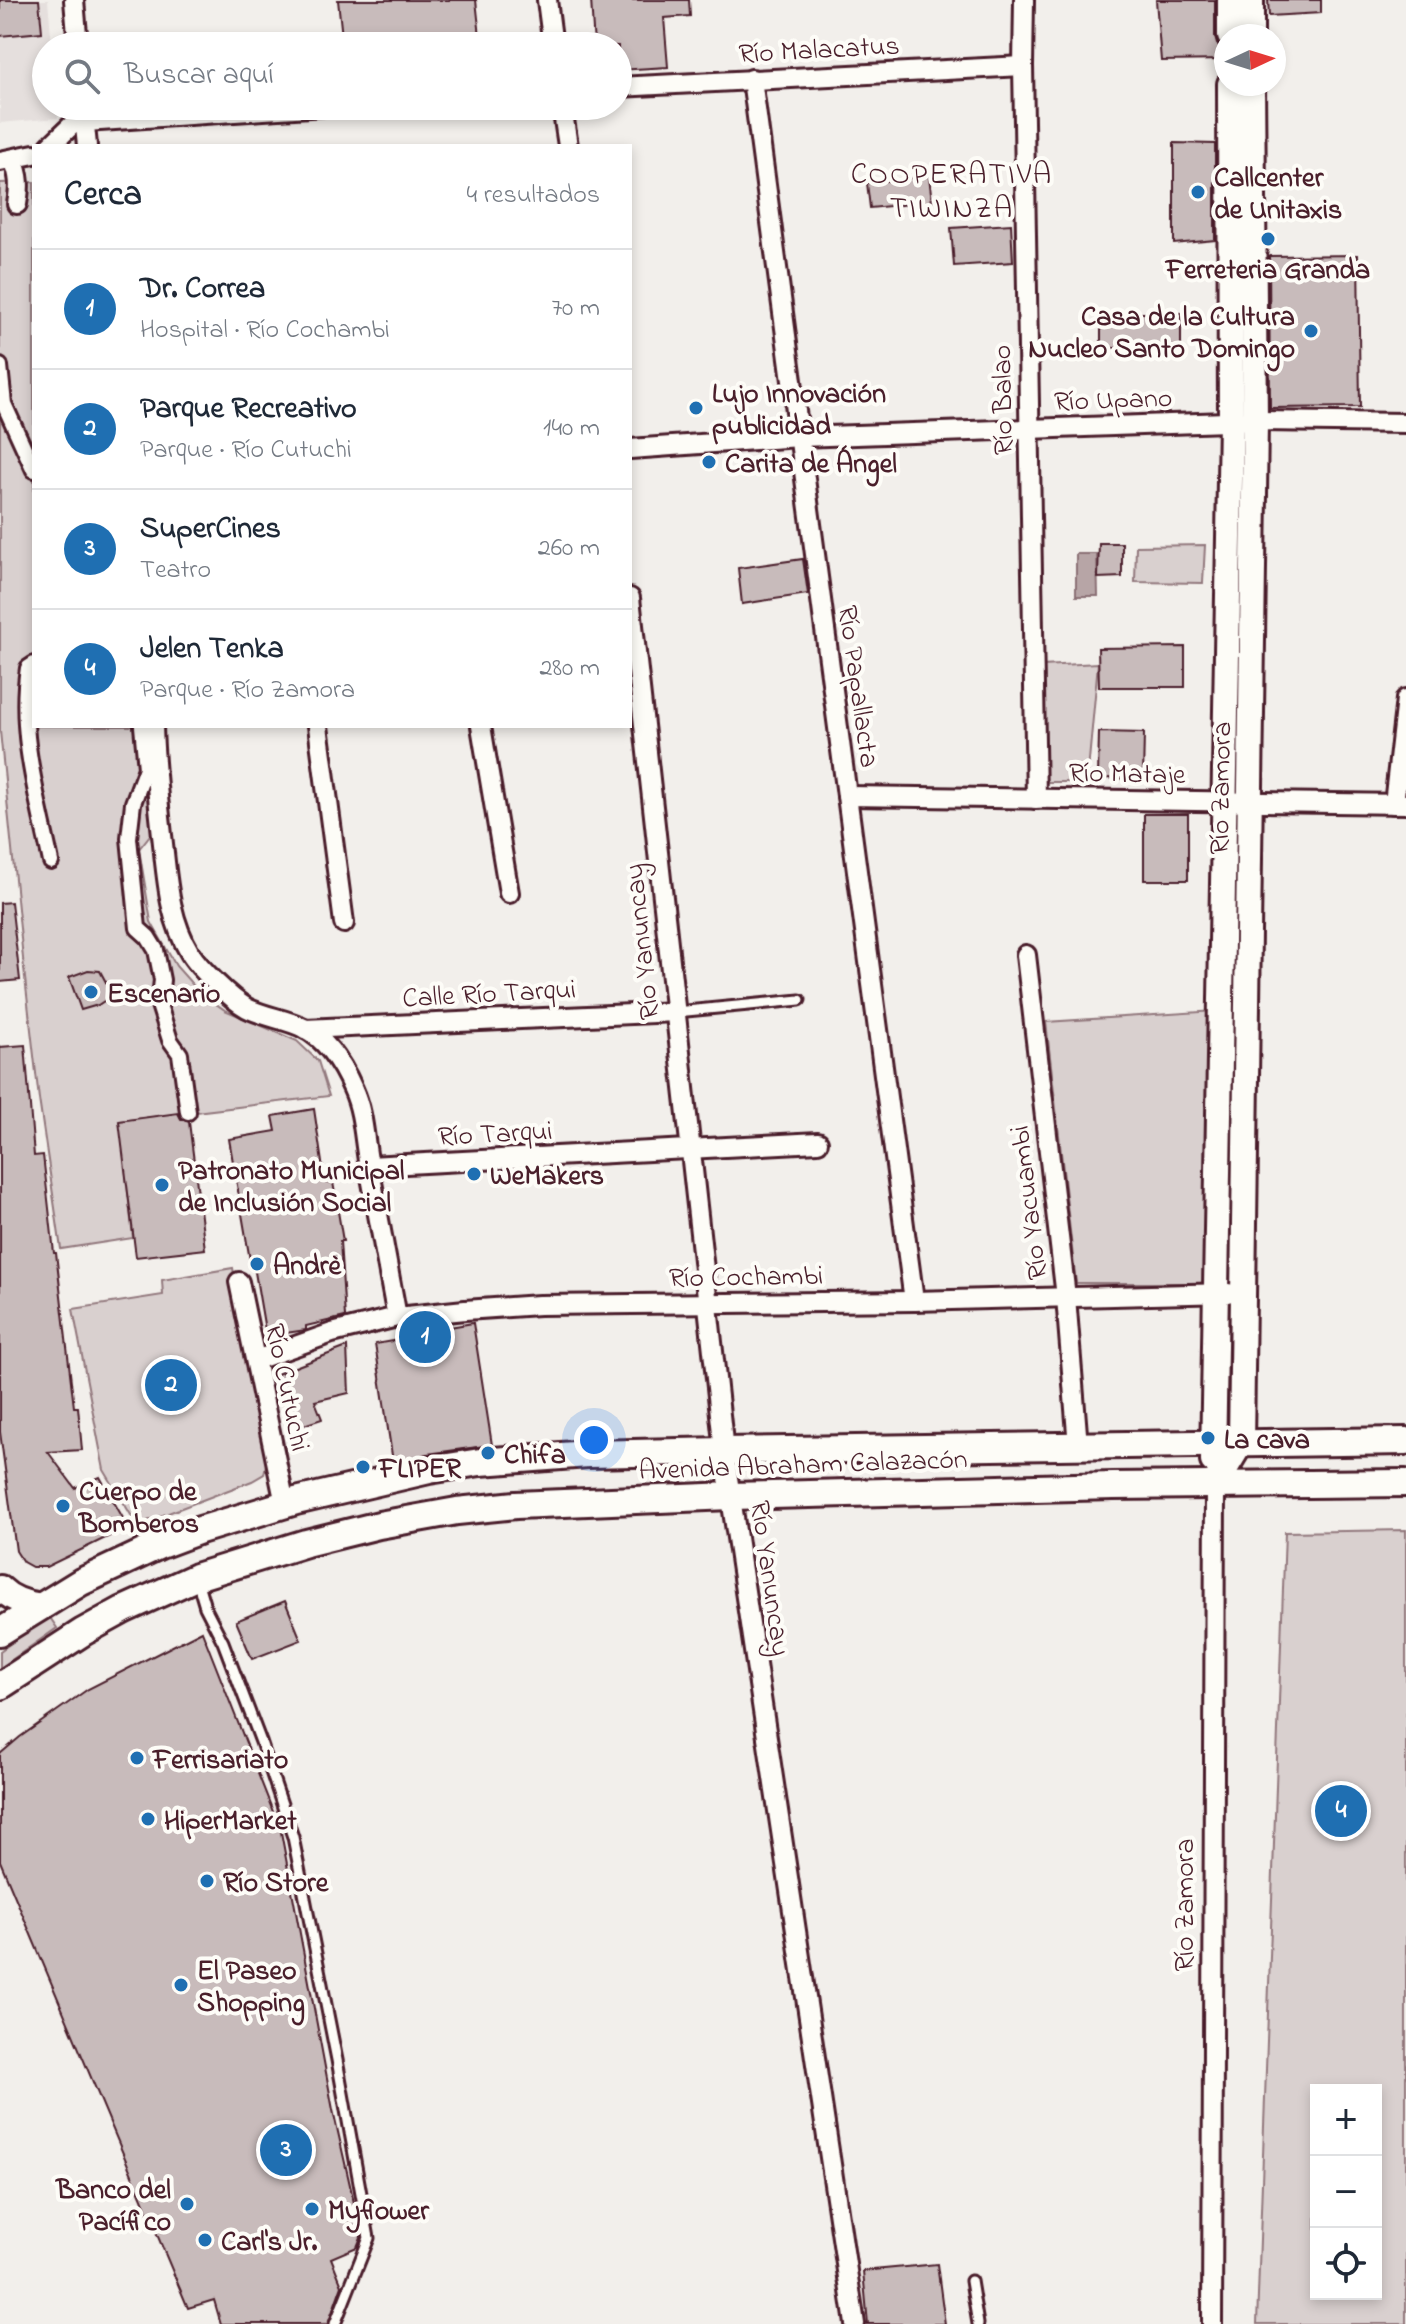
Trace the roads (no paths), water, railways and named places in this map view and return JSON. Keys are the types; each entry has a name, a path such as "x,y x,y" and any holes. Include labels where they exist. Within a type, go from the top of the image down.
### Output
{"main road":[{"name":"Avenida Abraham Calazacón","path":"0,1632 81,1582 160,1545 235,1518 429,1470 480,1462 588,1454 1406,1441"},
{"name":"Avenida Abraham Calazacón","path":"0,1686 78,1635 123,1610 196,1577 306,1543 433,1515 516,1505 731,1496 1113,1486 1406,1483"},
{"path":"49,1602 78,1635"}],"street":[{"path":"74,0 77,32"},
{"path":"547,0 551,32"},
{"name":"Río Balao","path":"1024,0 1036,799"},
{"path":"1230,0 1230,24"},
{"path":"1251,0 1251,24"},
{"name":"Río Malacatus","path":"632,86 1023,66"},
{"name":"Río Papallacta","path":"752,79 914,1301"},
{"name":"Río Zamora","path":"1230,96 1243,421"},
{"name":"Río Zamora","path":"1212,2324 1215,1486 1212,1444 1237,801 1252,96"},
{"path":"52,144 77,120"},
{"path":"85,120 87,144"},
{"path":"564,120 568,144"},
{"path":"6,160 32,154"},
{"path":"6,160 19,173 17,204"},
{"path":"0,366 4,404 32,466"},
{"name":"Río Upano","path":"632,449 799,437 1243,421 1406,423"},
{"name":"Río Yanuncay","path":"632,625 724,1451 855,2324"},
{"path":"32,665 28,668 25,689 29,749 51,862"},
{"path":"1400,804 1406,699"},
{"path":"142,728 146,768 133,803 129,838 138,928 156,950 162,980 159,1005 170,1040 180,1054 188,1112"},
{"path":"153,728 171,911 191,955 244,1007 305,1029 336,1057 359,1105 397,1317"},
{"path":"318,728 344,923"},
{"path":"481,728 509,893"},
{"name":"Río Mataje","path":"847,796 1400,804"},
{"name":"Río Zamora","path":"1237,801 1243,1293 1241,1443"},
{"name":"Río Yacuambi","path":"1026,955 1066,1297 1078,1446"},
{"name":"Calle Río Tarqui","path":"305,1029 676,1012"},
{"name":"Río Tarqui","path":"369,1166 818,1142"},
{"name":"Río Cutuchi","path":"239,1282 285,1504"},
{"name":"Río Cochambi","path":"256,1360 332,1333 397,1317 465,1310 539,1305 1243,1293"},
{"path":"1215,1486 1241,1443"},
{"path":"0,1588 23,1603 49,1602"}],"lane":[{"path":"676,1012 800,1000"},
{"path":"196,1577 205,1607 223,1642 261,1742 293,1837 337,2060 369,2238 335,2324"},
{"path":"971,2281 978,2324"}],"place":[{"name":"Callcenter de Unitaxis","path":"1198,192"},
{"name":"Ferreteria Granda","path":"1268,239"},
{"name":"Casa de la Cultura Nucleo Santo Domingo","path":"1311,331"},
{"name":"Lujo Innovación publicidad","path":"696,408"},
{"name":"Carita de Ángel","path":"709,462"},
{"name":"Escenario","path":"91,992"},
{"name":"WeMakers","path":"474,1174"},
{"name":"Patronato Municipal de Inclusión Social","path":"162,1185"},
{"name":"Andrè","path":"257,1264"},
{"name":"Dr. Correa","path":"425,1337"},
{"name":"Parque Recreativo","path":"171,1385"},
{"name":"La cava","path":"1208,1438"},
{"name":"Chifa","path":"488,1453"},
{"name":"FLIPER","path":"363,1467"},
{"name":"Cuerpo de Bomberos","path":"63,1506"},
{"name":"Ferrisariato","path":"137,1758"},
{"name":"Jelen Tenka","path":"1341,1811"},
{"name":"HiperMarket","path":"148,1819"},
{"name":"Río Store","path":"207,1881"},
{"name":"El Paseo Shopping","path":"181,1985"},
{"name":"SuperCines","path":"286,2150"},
{"name":"Banco del Pacífico","path":"187,2204"},
{"name":"Myflower","path":"312,2209"},
{"name":"Carl's Jr.","path":"205,2240"}],"district":[{"name":"COOPERATIVA TIWINZA","path":"952,190"}]}
